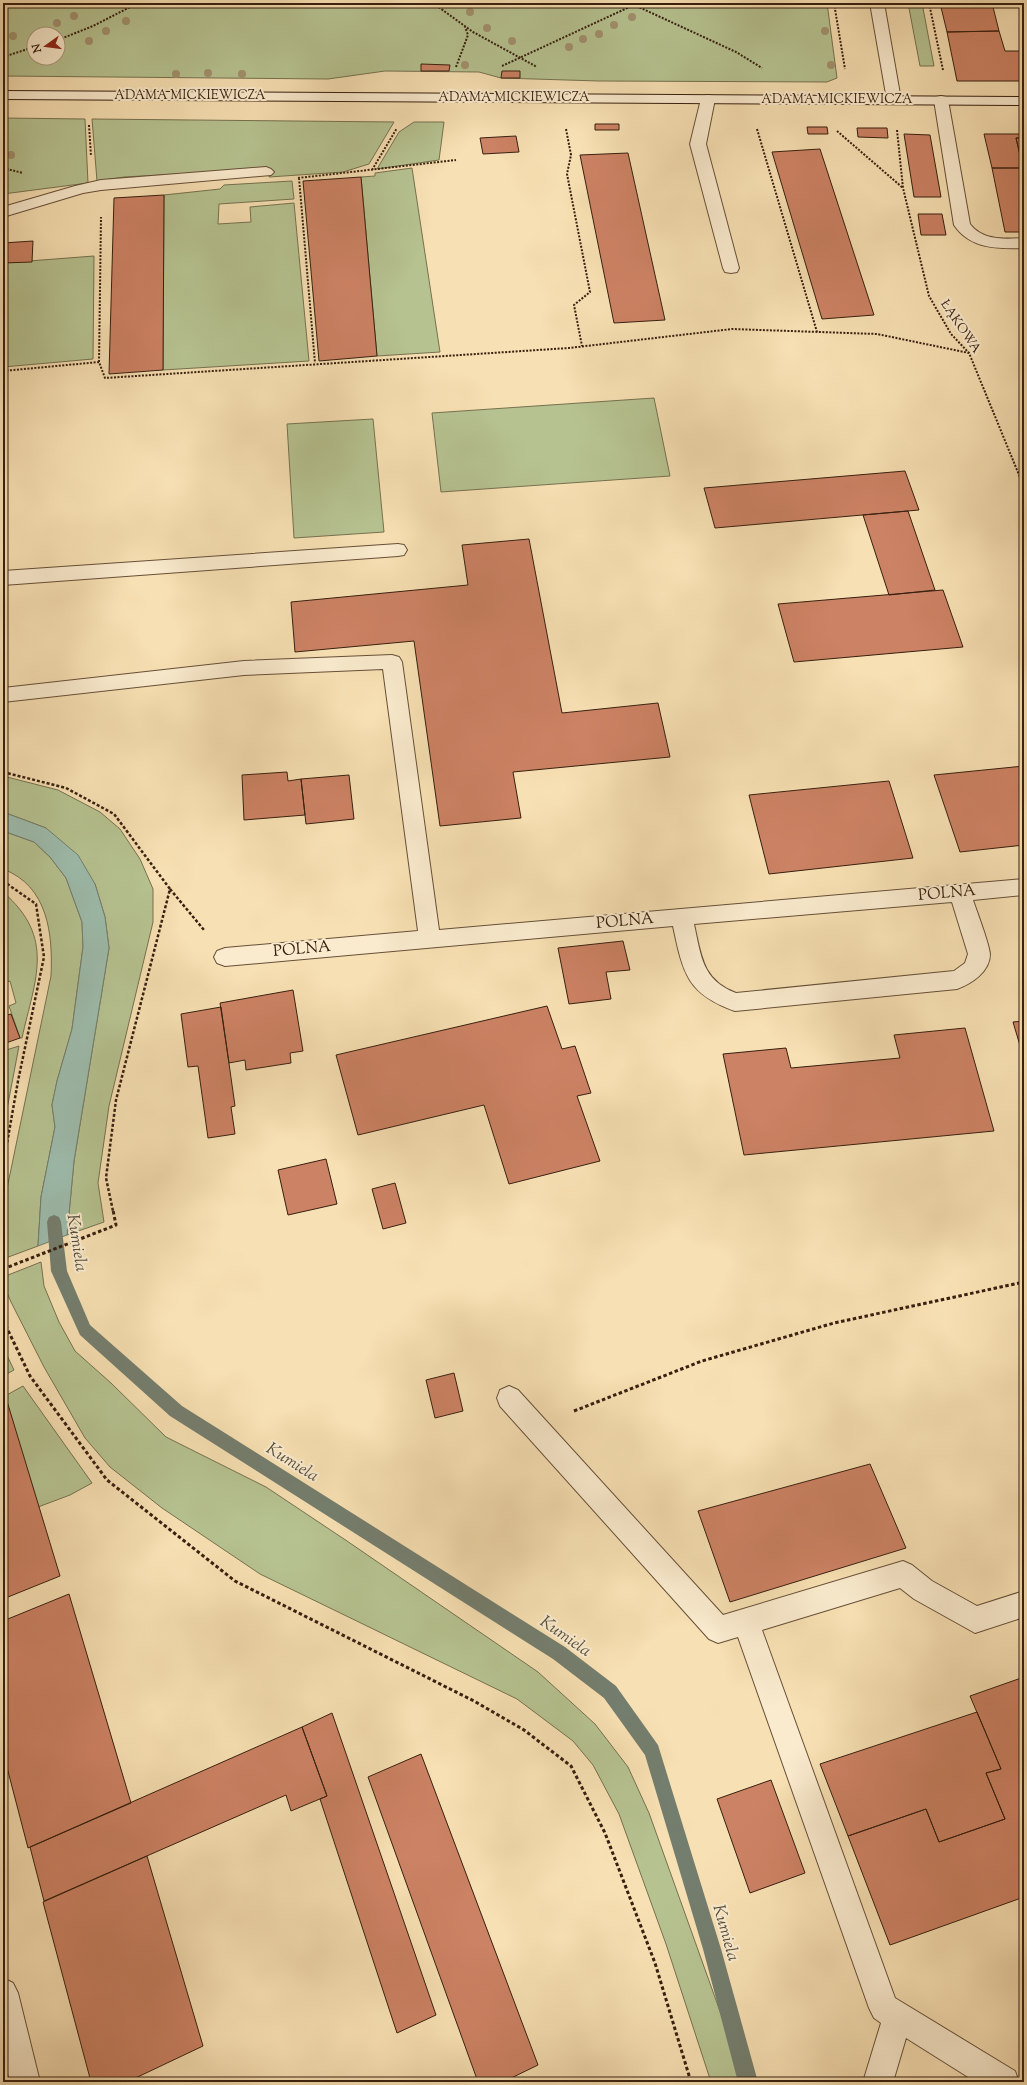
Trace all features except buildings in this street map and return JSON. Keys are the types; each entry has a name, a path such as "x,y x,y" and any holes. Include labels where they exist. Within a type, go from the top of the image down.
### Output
{"street":[{"path":"877,3 894,100"},
{"name":"ADAMA MICKIEWICZA","path":"3,95 1024,101"},
{"path":"708,99 698,144 731,268"},
{"path":"940,100 962,225 969,233 985,241 1024,243"},
{"path":"3,212 80,189 101,185 266,172"},
{"path":"3,578 398,550"},
{"path":"3,695 244,668 392,662 430,939"},
{"name":"POLNA","path":"225,957 1024,887"},
{"path":"682,917 694,967 699,979 720,997 735,1002 957,980 970,974 977,964 979,954 960,892"},
{"path":"509,1398 718,1630 903,1574 923,1590 975,1620 1024,1604"},
{"path":"746,1622 884,2008 1004,2082"},
{"path":"3,1993 25,2082"},
{"path":"878,2082 898,2017"}],"path":[{"path":"66,37 93,26 138,3"},
{"path":"433,3 465,26 539,68"},
{"path":"630,3 736,52 753,64 766,69"},
{"path":"501,67 638,3"},
{"path":"834,3 846,70 845,75"},
{"path":"929,3 943,76"},
{"path":"456,69 468,35 465,26"},
{"path":"3,57 26,50"},
{"name":"ŁĄKOWA","path":"894,100 903,188 929,296 951,334 969,353 1024,487"},
{"path":"89,124 93,182 101,185 99,362 105,378 315,363 569,348 732,329 877,334 969,353"},
{"path":"372,171 399,125"},
{"path":"565,127 571,155 567,174 590,292 574,305 582,346"},
{"path":"756,129 816,332"},
{"path":"835,129 851,141 903,188"},
{"path":"292,178 372,171 456,160"},
{"path":"299,178 315,363"},
{"path":"3,371 99,362"},
{"path":"3,772 66,788 114,814 150,860 170,889 225,957"},
{"path":"3,881 36,904 44,957 18,1080 3,1166"},
{"path":"3,1269 116,1225 106,1178 116,1100 170,889"},
{"path":"536,1428 593,1402 702,1361 834,1323 1024,1282"},
{"path":"3,1320 30,1376 107,1480 235,1581 474,1701 524,1730 571,1766 604,1833 655,1963 691,2082"}],"green space":[{"path":"3,3 827,3 837,78 827,82 599,81 501,78 479,72 385,71 328,79 3,76"},
{"path":"908,3 922,3 934,66 920,66"},
{"path":"3,118 85,119 88,183 3,194"},
{"path":"92,119 394,122 369,164 343,172 269,177 268,169 124,177 97,181"},
{"path":"414,122 444,122 439,160 377,169 399,132"},
{"path":"412,168 440,352 377,356 361,177 375,176 375,173"},
{"path":"292,181 294,199 219,204 218,224 251,222 250,207 294,203 309,361 163,370 164,195 220,189 224,185"},
{"path":"94,256 93,359 3,367 3,263"},
{"path":"654,398 670,476 441,492 432,413"},
{"path":"373,419 384,532 294,538 287,424"},
{"path":"3,776 58,790 100,812 120,829 140,859 153,889 153,922 109,1106 98,1183 104,1222 67,1235 74,1161 109,948 105,917 95,884 46,828 3,812"},
{"path":"3,831 34,842 50,857 66,878 82,922 83,947 72,1029 57,1081 52,1105 55,1127 41,1197 38,1246 3,1259 3,1208 51,976 51,944 45,913 38,899 30,887 18,877 3,869"},
{"path":"3,892 20,909 30,926 36,943 36,978 22,1038 20,1038 9,1006 16,1003 10,981 3,983"},
{"path":"19,1046 3,1130 3,1051"},
{"path":"41,1262 44,1286 59,1322 75,1351 111,1383 166,1437 266,1487 347,1541 538,1672 595,1724 628,1767 649,1813 722,2017 740,2082 711,2082 666,1944 619,1814 593,1765 573,1741 517,1699 260,1574 162,1508 110,1467 85,1438 44,1367 3,1283 3,1277"},
{"path":"3,1347 14,1370 3,1376"},
{"path":"23,1386 92,1483 70,1495 38,1507 5,1396"}],"shaded area":[{"path":"3,812 46,828 78,855 95,884 105,917 109,948 74,1161 67,1235 38,1246 41,1197 55,1127 52,1105 57,1081 72,1029 83,947 82,922 66,878 50,857 34,842 3,831"}],"waterway":[{"name":"Kumiela","path":"54,1222 59,1271 85,1330 176,1411 559,1653 610,1692 652,1751 712,1949 748,2082"}]}
